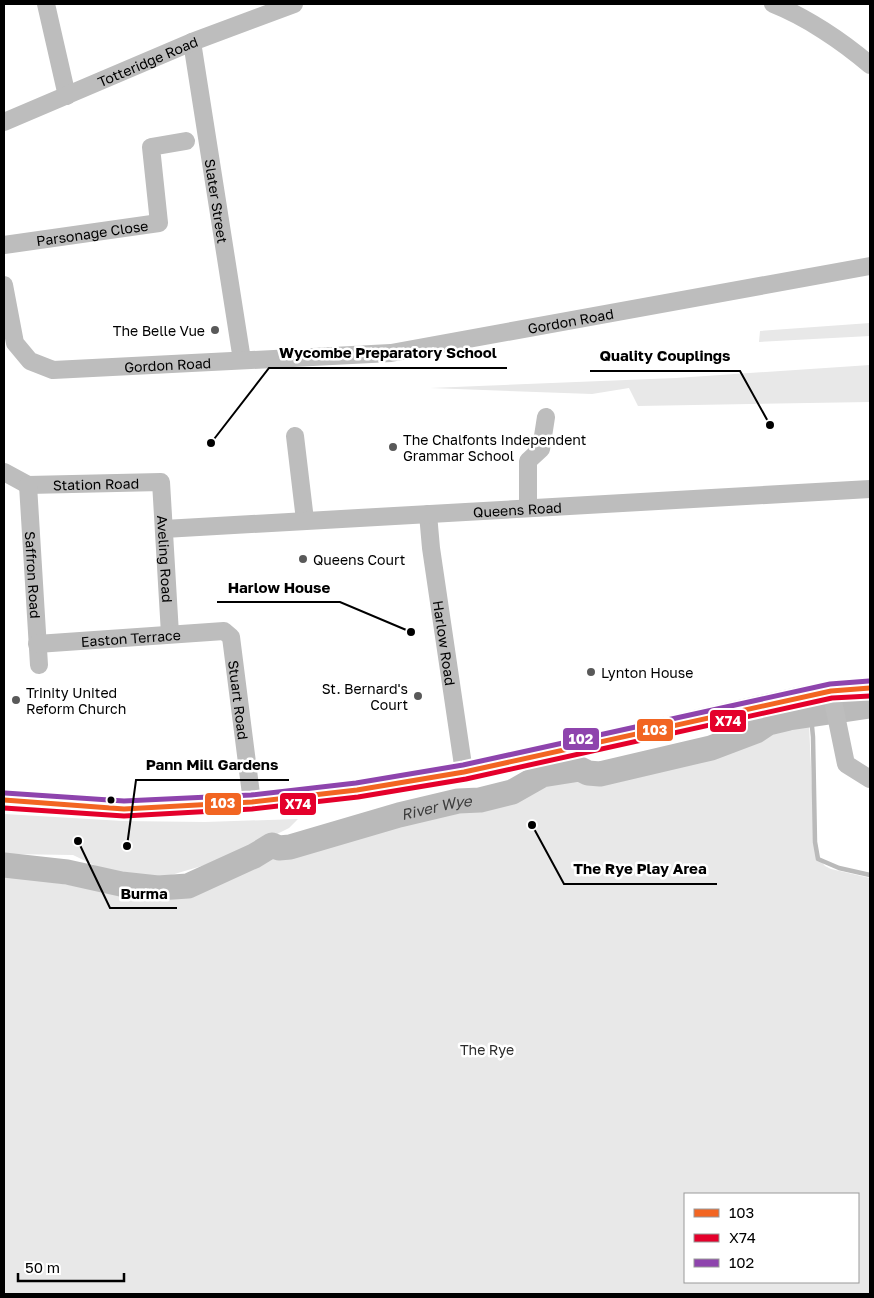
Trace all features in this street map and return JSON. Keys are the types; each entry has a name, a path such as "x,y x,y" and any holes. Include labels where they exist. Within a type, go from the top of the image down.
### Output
{"main road":[{"path":"4,800 124,809 252,802 357,790 464,772 831,691 870,688"}],"street":[{"path":"46,4 68,96"},
{"name":"Totteridge Road","path":"4,122 192,42 294,4"},
{"path":"773,4 792,12 870,64"},
{"name":"Slater Street","path":"192,42 242,360"},
{"name":"Parsonage Close","path":"4,245 159,223 151,147 186,141"},
{"name":"Gordon Road","path":"4,285 15,343 30,361 54,370 391,353 870,266"},
{"path":"528,508 528,460 541,449 546,417"},
{"path":"295,436 305,520"},
{"path":"4,472 28,486"},
{"name":"Station Road","path":"28,486 162,482"},
{"name":"Aveling Road","path":"162,482 170,634"},
{"name":"Saffron Road","path":"28,486 39,665"},
{"name":"Queens Road","path":"164,529 870,489"},
{"name":"Harlow Road","path":"428,514 431,548 464,772"},
{"name":"Easton Terrace","path":"37,644 224,631"},
{"name":"Stuart Road","path":"224,631 231,638 252,802"},
{"path":"831,691 846,764 870,779"}],"green space":[{"path":"870,323 870,336 759,342 760,331"},
{"path":"870,365 870,402 638,406 629,388 592,394 430,388 676,378"},
{"name":"The Rye","path":"809,724 815,854 825,866 831,869 870,878 870,1294 4,1294 4,875 128,894 156,894 182,889 220,875 246,861 386,821 485,797 533,783 659,764 724,745 749,734 771,728"},
{"path":"4,814 123,821 205,822 298,819 289,828 267,839 205,865 161,878 132,876 98,867 73,855 4,854"}],"waterway":[{"name":"River Wye","path":"4,865 67,872 121,884 158,888 188,886 254,856 272,845 279,848 290,847 399,815 458,801 480,800 512,792 542,775 580,769 588,773 600,774 711,748 756,731 768,723 870,706"},
{"path":"811,716 815,842 818,859 839,868 870,875"}],"transit line":[{"name":"102","path":"5,793 124,801 251,795 356,783 463,765 830,684 869,681"},
{"name":"103","path":"4,800 124,809 252,802 357,790 464,772 831,691 870,688"},
{"name":"X74","path":"4,808 124,816 252,809 358,797 466,779 832,698 870,696"}],"place":[{"name":"The Belle Vue","path":"215,330"},
{"name":"Quality Couplings","path":"770,425"},
{"name":"Wycombe Preparatory School","path":"211,443"},
{"name":"The Chalfonts Independent Grammar School","path":"393,447"},
{"name":"Queens Court","path":"303,559"},
{"name":"Harlow House","path":"411,632"},
{"name":"Lynton House","path":"591,672"},
{"name":"St. Bernard's Court","path":"418,696"},
{"name":"Trinity United Reform Church","path":"16,700"},
{"name":"The Rye Play Area","path":"532,825"},
{"name":"Burma","path":"78,841"},
{"name":"Pann Mill Gardens","path":"127,846"}]}
